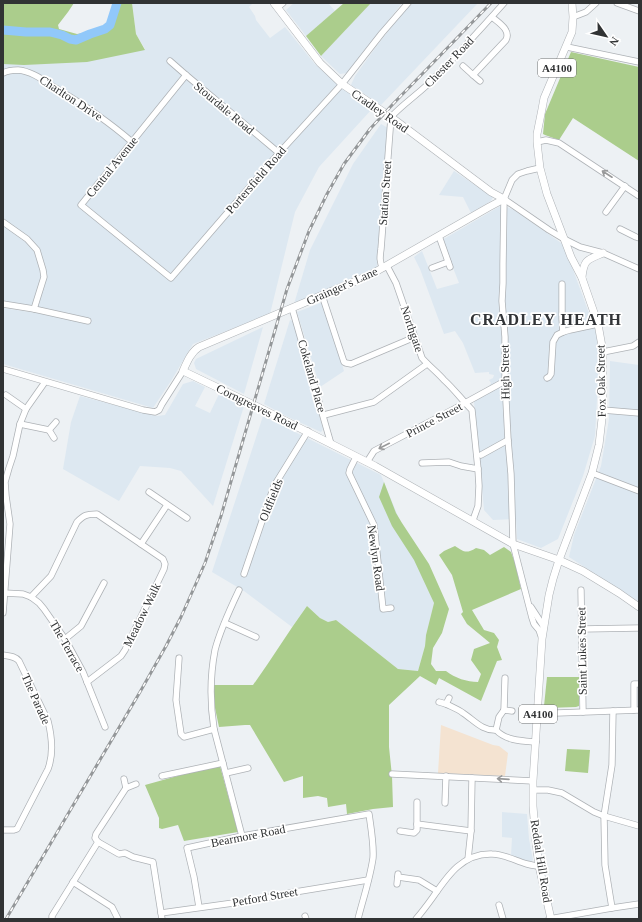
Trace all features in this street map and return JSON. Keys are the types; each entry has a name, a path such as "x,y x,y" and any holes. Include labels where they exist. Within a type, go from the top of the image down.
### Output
{"main road":[{"name":"A4100","path":"566,47 572,32 572,3"},
{"name":"Cradley Road","path":"278,4 320,63 342,84 391,117 491,192 504,200"},
{"name":"Fox Oak Street","path":"559,560 592,473 599,445 603,410 602,352 598,324 582,278 564,239 547,194 540,168 537,142 544,98 566,47"},
{"name":"Grainger's Lane","path":"183,371 191,354 199,347 370,275 489,207 504,200"},
{"path":"582,278 585,262 590,258 603,253"},
{"name":"Corngreaves Road","path":"183,371 308,431 383,470 513,544 559,560 588,575 619,593 639,607"},
{"name":"A4100","path":"534,790 533,781 542,639 549,595 559,560"},
{"name":"Reddal Hill Road","path":"534,790 533,803 536,843 550,919"}],"street":[{"name":"Portersfield Road","path":"171,278 279,153 342,84 382,33 408,3"},
{"name":"Chester Road","path":"391,117 425,87 504,3"},
{"path":"573,17 586,12 596,3"},
{"path":"617,3 639,11"},
{"path":"473,75 507,38 504,28 492,17"},
{"path":"566,47 639,62"},
{"name":"Stourdale Road","path":"170,61 279,153"},
{"path":"463,66 480,81"},
{"name":"Charlton Drive","path":"3,72 18,70 34,75 79,102 121,132 132,142"},
{"name":"Central Avenue","path":"171,278 81,205 186,76"},
{"name":"Station Street","path":"385,267 381,264 381,249 391,117"},
{"path":"537,142 546,140 559,143 639,196"},
{"path":"540,168 518,174 512,180 504,200 564,239 580,247 603,253 639,268"},
{"path":"606,212 626,186"},
{"name":"High Street","path":"504,200 504,283 502,301 505,337 505,381 511,474 513,544"},
{"path":"3,222 27,240 37,250 44,278 34,309"},
{"path":"620,229 639,238"},
{"path":"432,268 449,264 438,236"},
{"name":"Northgate","path":"385,267 396,283 422,358 472,410 478,468 478,506 473,520"},
{"path":"562,284 563,332"},
{"path":"322,295 344,362 346,363 351,364 415,337"},
{"path":"3,304 34,309 88,322"},
{"name":"Cokeland Place","path":"292,308 324,415 331,444"},
{"path":"547,378 551,374 553,342 557,335 563,332 598,324"},
{"path":"602,352 633,346 639,342"},
{"path":"324,415 374,402 427,364"},
{"path":"3,369 143,410 155,412 159,410 183,371"},
{"name":"Prince Street","path":"367,462 374,451 505,381"},
{"path":"3,612 5,560 10,524 5,482 13,456 20,424 26,409 45,382"},
{"path":"6,395 26,409"},
{"path":"603,410 639,413"},
{"path":"49,430 56,422"},
{"path":"20,424 49,430 54,438"},
{"name":"Oldfields","path":"244,574 274,486 308,431"},
{"path":"481,455 508,440"},
{"name":"Newlyn Road","path":"356,456 349,473 374,525 383,609 391,608"},
{"path":"422,463 449,462 461,466 478,468"},
{"path":"592,473 639,491"},
{"path":"149,492 187,518"},
{"path":"141,544 167,505"},
{"name":"Meadow Walk","path":"31,596 51,576 77,522 83,516 88,514 97,514 163,559 165,566 125,650 121,656 87,682"},
{"path":"513,544 517,549 530,607 544,626"},
{"path":"513,544 532,618 542,639"},
{"path":"65,639 81,626 104,583"},
{"path":"239,590 215,650 211,685 211,712 214,729 242,836"},
{"name":"Saint Lukes Street","path":"581,590 583,712"},
{"path":"4,593 31,596"},
{"name":"The Terrace","path":"31,596 44,609 65,639 87,682 105,727"},
{"path":"225,623 256,637"},
{"path":"582,629 639,628"},
{"name":"The Parade","path":"3,655 12,656 19,661 48,721 52,748 51,761 48,769 17,828 14,830 3,830"},
{"path":"179,658 176,700 181,734 184,737 214,729"},
{"path":"496,730 499,717 504,710 505,678"},
{"path":"538,711 583,712 637,710 634,684 639,684"},
{"path":"439,702 448,701 478,725 485,728 496,730 500,734 518,740 536,742"},
{"path":"504,710 512,711"},
{"path":"612,711 612,765 604,816 605,865 612,908"},
{"path":"162,776 223,763"},
{"path":"226,773 248,768"},
{"path":"392,774 533,781"},
{"path":"445,803 446,776"},
{"path":"468,859 471,831 472,778"},
{"path":"124,779 126,788"},
{"path":"136,784 126,788 96,834 95,838 98,842 119,854 124,853 153,862 162,916"},
{"path":"534,790 548,790 562,793 594,812 639,826"},
{"path":"400,831 414,833 417,830 417,802"},
{"name":"Bearmore Road","path":"199,907 187,848 242,836 369,814 373,857 368,880"},
{"path":"417,824 471,831"},
{"path":"52,919 52,916 98,842"},
{"path":"416,919 449,875 461,863 468,859 480,855 492,854 505,856 528,864 540,866"},
{"path":"397,884 398,876 419,880 437,891"},
{"path":"358,919 368,880"},
{"name":"Petford Street","path":"162,916 199,907 255,900 368,880"},
{"path":"73,882 112,907 118,919"},
{"path":"550,919 639,904"},
{"path":"499,905 503,919"}],"shaded area":[{"path":"132,3 253,3 249,7 256,20 270,38 285,27 314,63 338,85 372,109 319,167 295,212 270,314 193,344 153,408 3,364 3,308 50,315 51,309 3,301 3,64 145,49 136,34"},
{"path":"294,3 328,3 335,11 306,36 286,10"},
{"path":"371,3 402,3 347,73 340,74 321,56"},
{"path":"410,3 478,3 381,105 351,85 355,76"},
{"path":"381,124 388,128 377,267 294,304 310,250 353,164"},
{"path":"454,171 493,197 491,201 471,213 463,197 439,195"},
{"path":"502,205 514,210 564,245 597,335 599,361 595,436 583,476 558,539 541,548 517,539 516,519 493,520 484,510 474,402 486,392 491,383 489,380 493,378 494,375 489,374 489,372 475,373 463,343 455,331 444,334 420,269 414,257 422,251 437,289 459,283 442,240"},
{"path":"323,302 344,371 320,387 297,312"},
{"path":"290,320 293,321 323,429 321,432 264,404"},
{"path":"263,327 244,394 196,369 194,363 196,359"},
{"path":"610,361 639,365 639,602 569,557 574,535 601,466 609,419"},
{"path":"193,381 205,387 195,406 210,413 219,394 244,406 213,506 181,471 170,468 140,466 119,501 63,469 71,422 80,396 157,416 165,415 183,384"},
{"path":"263,416 381,475 434,603 418,671 398,669 336,620 328,622 320,618 307,606 292,627 244,591 212,572"},
{"path":"441,725 499,746 508,753 505,776 438,773"},
{"path":"502,812 527,814 529,839 533,860 529,862 511,855 512,838 502,837"}],"green space":[{"path":"3,3 74,3 58,25 59,29 77,34 105,29 110,25 117,3 132,3 136,34 145,50 87,62 24,65 3,64"},
{"path":"344,3 371,3 321,56 306,36"},
{"path":"571,52 639,67 639,161 573,118 559,140 543,134 545,114"},
{"path":"384,482 396,513 429,564 449,609 442,633 433,648 431,664 436,671 446,671 461,679 478,682 481,674 471,660 474,649 490,643 467,624 461,614 463,612 452,575 439,555 455,546 465,552 476,548 484,550 490,555 504,547 511,552 521,589 472,610 484,630 494,633 499,640 497,647 502,660 497,661 481,701 439,678 436,685 420,676 389,705 389,747 393,807 347,814 346,804 328,807 327,798 318,796 303,798 303,776 284,782 250,725 219,727 215,708 213,685 253,685 307,606 320,618 328,622 336,620 398,669 418,671 434,603 414,560 392,526 379,497"},
{"path":"547,677 579,677 579,706 546,708 544,706"},
{"path":"567,749 590,750 588,773 565,771"},
{"path":"217,765 220,766 238,832 184,841 178,825 162,829 159,828 159,818 145,785"}],"waterway":[{"path":"3,30 50,32 76,40 105,29 110,25 117,3"}],"railway":[{"path":"6,919 140,692 166,646 194,588 205,563 221,516 287,289 309,231 327,194 344,164 370,129 491,3"}],"district":[{"name":"CRADLEY HEATH","path":"546,319"}]}
